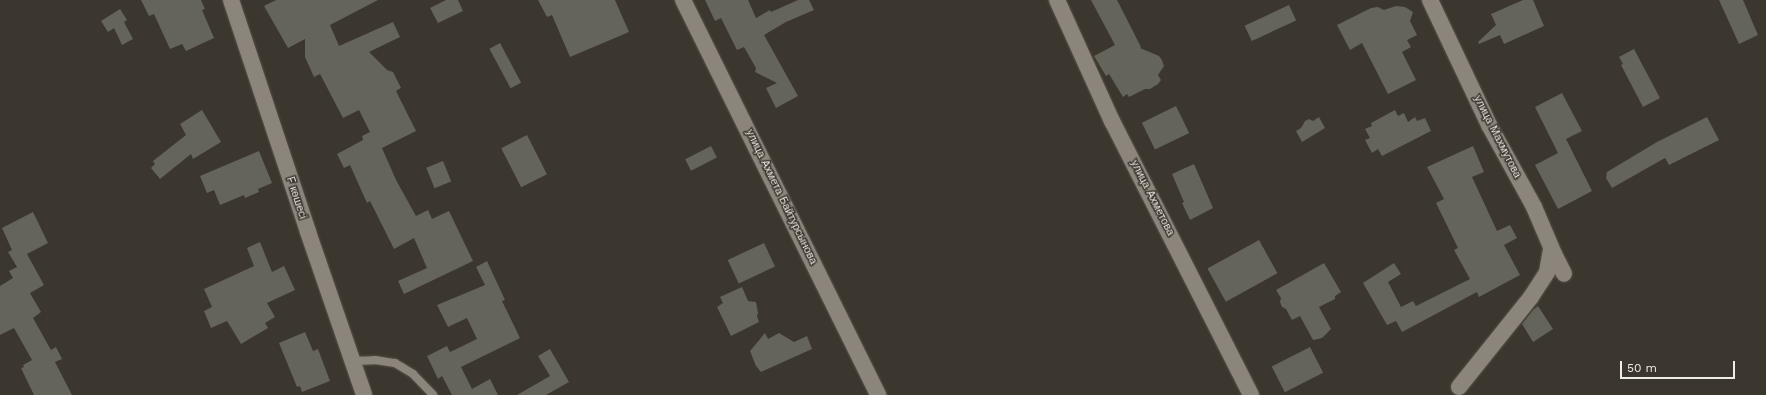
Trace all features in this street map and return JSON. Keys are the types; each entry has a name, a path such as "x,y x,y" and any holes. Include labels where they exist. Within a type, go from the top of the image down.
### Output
{"street":[{"name":"F көшесі","path":"231,0 364,395"},
{"name":"улица Ахмета Байтурсынова","path":"683,0 878,395"},
{"name":"улица Ахметова","path":"1057,0 1112,120 1252,395"},
{"name":"улица Махмутова","path":"1430,0 1489,125 1534,207 1551,249 1564,274"},
{"path":"1459,387 1531,297 1547,272 1551,249"}],"lane":[{"path":"352,361 375,360 395,363 413,374 433,395"}],"building":[{"path":"141,0 201,0 205,9 202,10 214,38 186,51 182,44 170,49 154,14 149,16"},
{"path":"276,0 378,0 330,25 339,46 393,22 400,37 369,52 387,70 393,72 401,88 396,91 416,131 382,148 396,180 416,216 428,210 432,219 449,211 473,261 404,294 398,281 427,268 414,238 394,249 370,201 367,203 350,165 344,168 337,154 363,140 362,136 370,132 359,110 343,118 320,74 314,77 305,57 305,39 288,48 264,6"},
{"path":"446,0 458,0 463,11 438,23 430,8"},
{"path":"538,0 615,0 629,32 570,57 552,15 547,17"},
{"path":"705,0 748,0 756,18 770,10 771,12 798,0 809,0 814,10 786,22 764,35 798,96 776,108 766,88 777,83 755,72 756,68 744,47 737,50 721,18 715,21"},
{"path":"1091,0 1117,0 1141,47 1140,48 1159,56 1162,60 1164,66 1158,75 1161,80 1158,84 1150,89 1145,89 1129,97 1127,94 1123,97 1109,74 1106,76 1094,56 1115,45"},
{"path":"1523,0 1533,0 1544,26 1504,44 1500,35 1479,44 1478,42 1496,25 1491,14"},
{"path":"1719,0 1743,0 1758,35 1739,44"},
{"path":"1289,5 1296,20 1252,41 1245,26"},
{"path":"1396,6 1405,7 1413,12 1410,21 1417,35 1407,40 1411,47 1402,52 1416,80 1388,94 1362,43 1350,50 1337,25 1371,8 1378,7 1384,10"},
{"path":"120,9 127,20 124,22 133,39 122,45 114,28 108,32 101,21"},
{"path":"500,43 521,83 511,88 489,49"},
{"path":"1634,49 1660,98 1643,107 1621,65 1623,64 1619,57"},
{"path":"1562,93 1582,131 1566,139 1592,191 1558,209 1535,165 1558,153 1535,107"},
{"path":"1176,106 1189,133 1155,150 1142,123"},
{"path":"202,110 221,142 193,159 191,154 160,179 151,168 155,164 153,161 186,135 180,124"},
{"path":"1395,110 1398,116 1404,113 1408,122 1415,117 1417,121 1425,118 1431,131 1382,156 1378,149 1372,153 1365,140 1370,138 1365,129 1372,126 1371,123"},
{"path":"1319,117 1325,128 1302,142 1296,131 1301,128 1305,121 1309,119 1313,121"},
{"path":"1707,117 1719,140 1669,165 1665,158 1612,188 1606,178 1607,172 1657,142"},
{"path":"527,135 547,174 521,187 501,148"},
{"path":"711,146 717,158 691,171 685,159"},
{"path":"1473,146 1484,172 1472,177 1497,231 1510,225 1517,238 1504,245 1520,275 1479,297 1477,292 1402,332 1396,321 1387,325 1363,283 1394,263 1401,274 1388,282 1401,307 1413,301 1416,306 1470,279 1454,250 1458,248 1436,203 1444,199 1427,167"},
{"path":"259,151 272,183 258,189 259,192 245,198 244,195 220,205 214,190 207,193 200,176"},
{"path":"443,161 451,181 435,188 426,168"},
{"path":"1194,164 1213,208 1190,220 1182,203 1184,202 1172,174"},
{"path":"33,212 48,243 27,254 44,285 30,293 41,312 33,318 51,350 56,347 62,359 55,362 72,395 34,395 21,368 24,367 23,365 32,360 14,328 0,335 0,286 13,278 9,271 17,267 8,252 12,250 2,228"},
{"path":"1259,240 1277,273 1226,302 1207,269"},
{"path":"260,242 272,272 284,266 295,290 267,303 275,317 265,323 268,328 241,344 227,321 211,328 204,311 212,307 204,289 254,266 247,248"},
{"path":"764,243 775,267 739,283 728,260"},
{"path":"487,261 505,300 502,301 520,338 461,367 472,389 490,379 498,395 452,395 442,376 438,379 427,356 447,346 450,352 477,339 467,318 448,327 437,305 485,285 476,267"},
{"path":"1324,263 1341,292 1335,296 1335,299 1319,307 1331,329 1322,338 1313,340 1300,316 1292,320 1286,309 1282,307 1280,302 1281,298 1276,290"},
{"path":"742,287 748,301 756,302 759,322 731,336 717,307 723,303 720,297"},
{"path":"1538,306 1553,329 1533,342 1522,324"},
{"path":"305,332 313,351 318,349 330,381 302,392 300,386 297,387 279,343"},
{"path":"765,333 768,339 779,333 794,342 807,336 812,349 761,372 756,366 750,351"},
{"path":"1310,347 1323,373 1285,392 1272,367"},
{"path":"550,349 569,382 546,395 517,395 550,376 538,356"}]}
